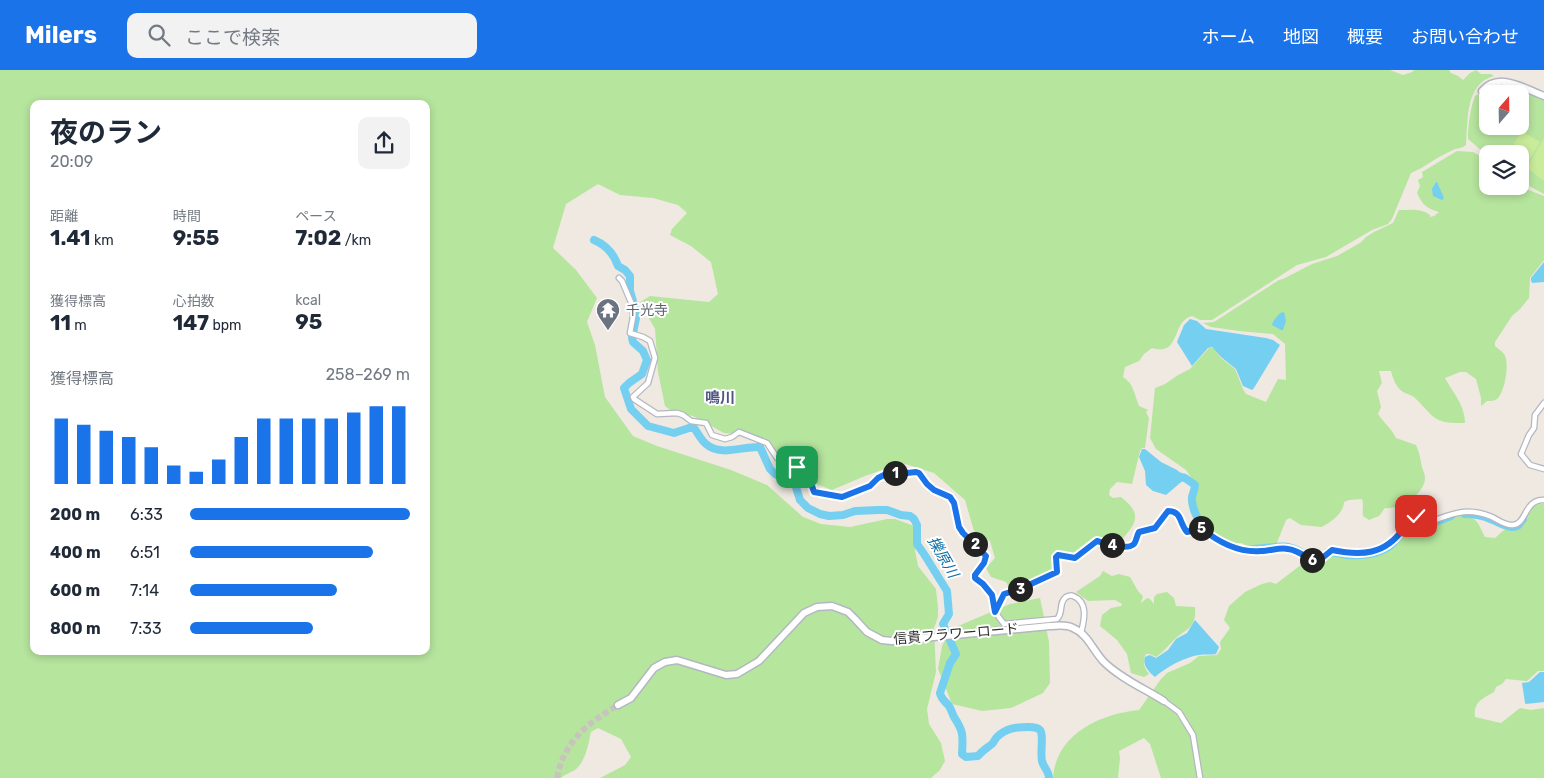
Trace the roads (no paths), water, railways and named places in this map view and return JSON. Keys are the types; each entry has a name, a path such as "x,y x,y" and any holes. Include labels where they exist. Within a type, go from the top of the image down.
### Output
{"street":[{"path":"1490,85 1500,81 1516,85"},
{"path":"1529,90 1544,96"},
{"path":"619,278 633,308 630,333 650,341 655,356 648,383 633,397 634,399 657,414 677,413 691,420 706,423 712,435 718,437 725,439 739,432 765,442 771,447 777,458 800,468 811,481 813,491 817,494 842,497 870,486 878,478 888,473 919,473 934,490 950,497 954,503 959,527 986,556 975,578 992,595 995,612 1004,624 1057,619 1062,611 1061,605 1065,598 1072,596 1078,599 1083,606 1084,617 1081,633 1104,662 1113,670 1179,712 1193,735 1200,778"},
{"path":"1544,403 1535,415 1534,428 1528,435 1521,454 1530,465 1544,469"},
{"path":"995,612 1004,594 1020,589 1057,572 1056,557 1058,555 1075,558 1097,541 1126,547 1132,545 1139,532 1155,528 1168,511 1174,511 1178,514 1187,532 1201,528 1220,542 1246,551 1286,548 1294,550 1313,561 1321,559 1332,550 1348,553 1365,553 1379,550 1388,545 1402,531 1411,517 1416,516 1432,522 1452,514 1472,512 1491,516 1513,525 1518,523 1533,502 1544,500"},
{"name":"信貴フラワーロード","path":"618,705 631,698 654,668 666,662 677,660 726,675 738,674 759,661 804,613 818,606 832,606 848,612 867,632 882,640 892,641 1062,626 1072,627 1081,633"}],"water":[{"path":"1436,182 1444,198 1442,200 1433,196 1432,189"},
{"path":"1544,262 1544,282 1532,283 1531,278"},
{"path":"1284,312 1286,321 1283,330 1281,330 1272,325 1280,313"},
{"path":"1190,319 1197,321 1206,329 1266,338 1280,345 1252,390 1243,386 1236,369 1212,347 1208,348 1192,366 1177,342 1184,325"},
{"path":"1142,449 1145,449 1161,462 1177,470 1186,478 1166,495 1153,491 1146,485 1145,471 1139,457"},
{"path":"1195,620 1219,647 1216,654 1199,655 1182,660 1155,677 1145,666 1145,657 1150,655 1156,658 1168,650 1176,639 1187,633"},
{"path":"1540,672 1544,672 1544,702 1526,704 1522,683 1529,682"}],"waterway":[{"name":"擽原川","path":"594,240 609,250 618,266 630,276 630,291 636,318 632,338 633,342 643,351 647,360 642,374 624,388 631,409 648,426 674,433 694,428 706,444 718,450 760,447 770,469 775,474 795,484 800,500 808,508 820,514 829,516 843,515 855,511 887,510 910,516 914,519 917,525 917,544 947,591 949,614 943,624 956,654 950,663 940,693 950,707 960,727 963,738 962,754 966,757 978,756 1000,734 1008,730 1020,727 1036,728 1041,732 1042,761 1049,778"},
{"path":"1177,476 1185,478 1195,485 1192,497 1193,506 1199,521 1208,531"},
{"path":"1465,514 1484,517 1511,527 1517,526 1523,519"},
{"path":"1328,552 1347,555 1365,555 1376,552 1391,545 1414,518 1433,523 1451,516"},
{"path":"1253,549 1283,546 1302,553"}],"tunnel":[{"path":"557,778 565,754 578,735 596,719 618,705"}],"place":[{"name":"千光寺","path":"608,331"}],"district":[{"name":"鳴川","path":"720,398"}]}
